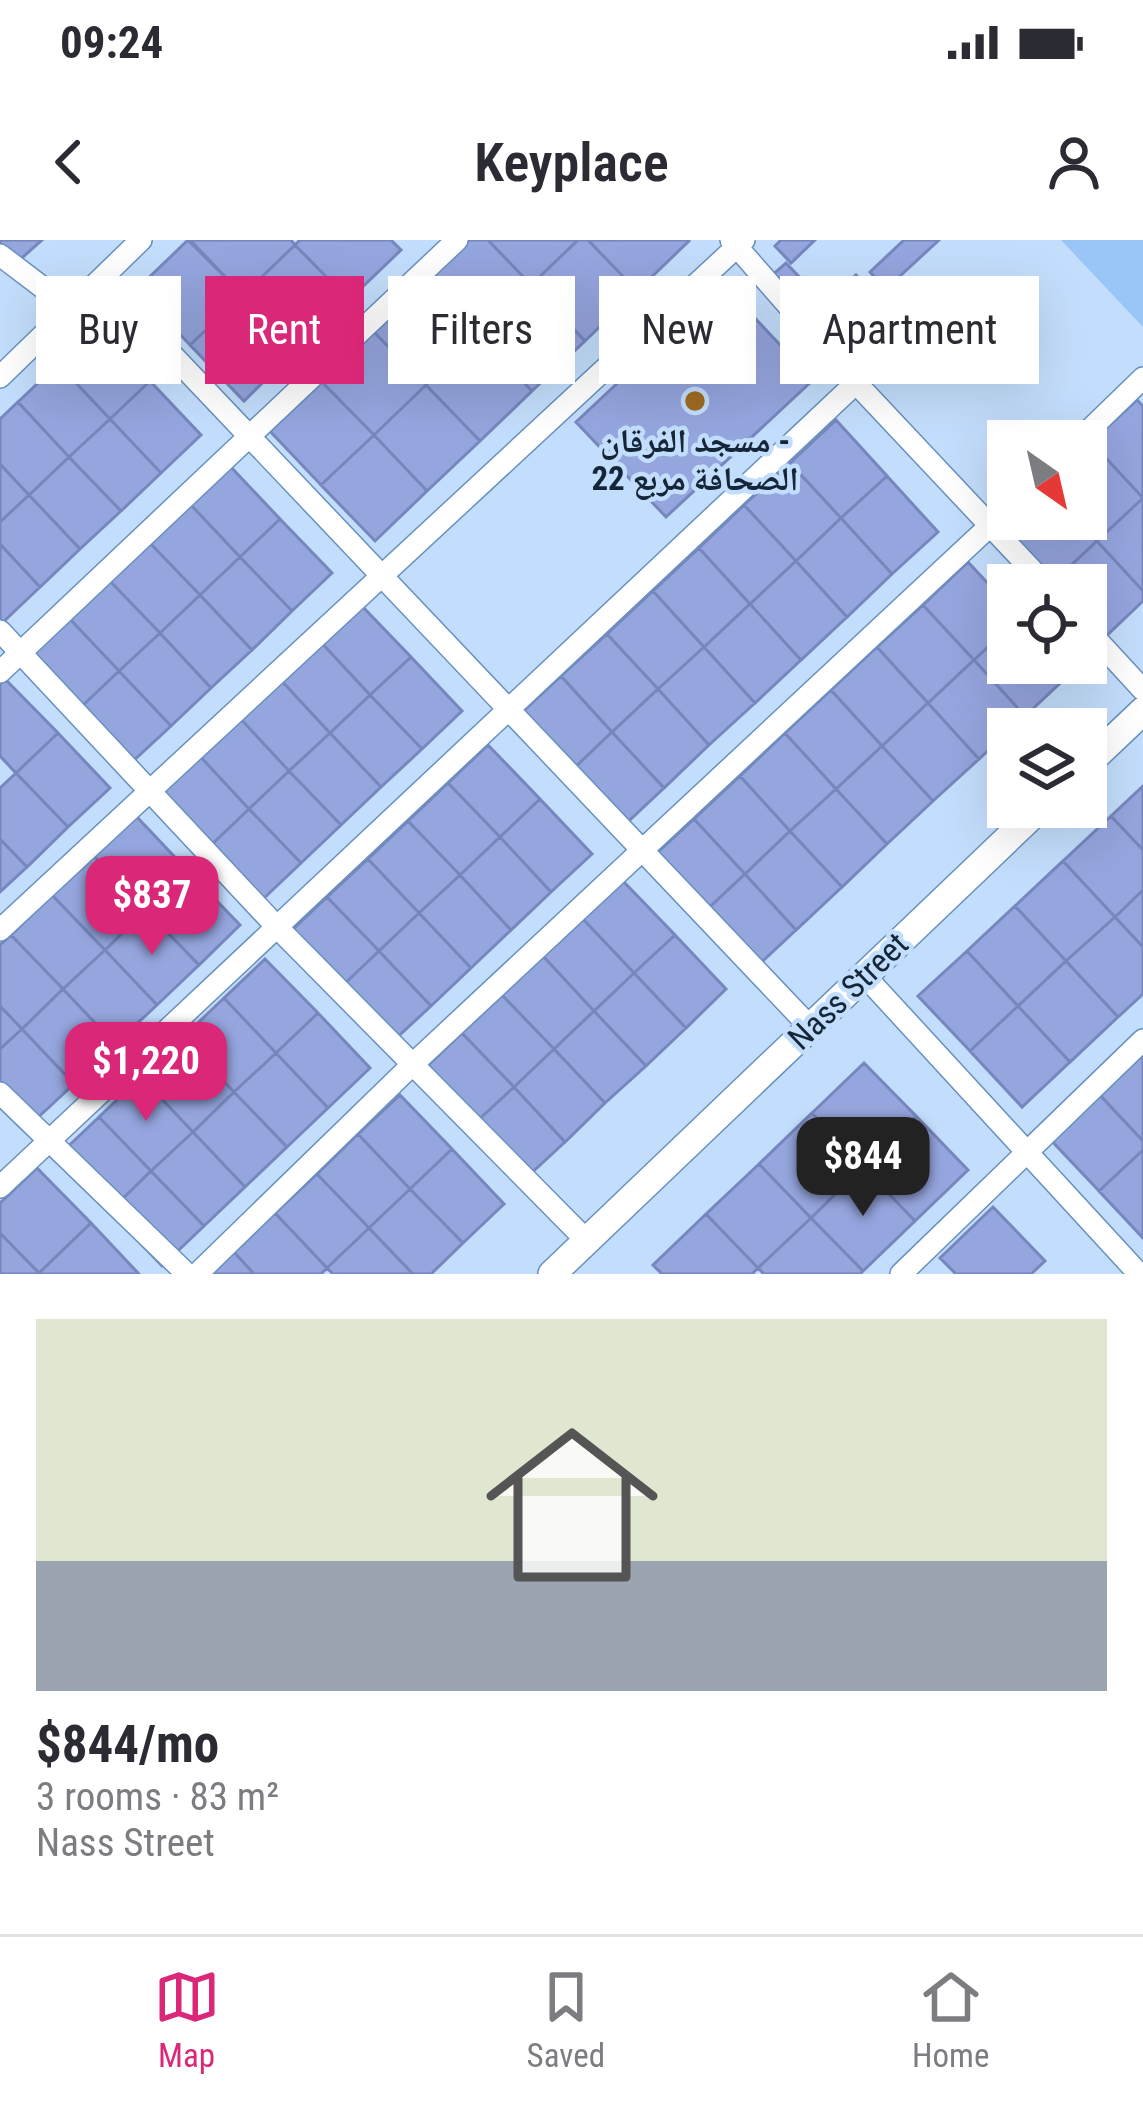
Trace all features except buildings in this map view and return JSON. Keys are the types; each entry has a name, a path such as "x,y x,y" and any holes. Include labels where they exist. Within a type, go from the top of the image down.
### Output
{"street":[{"path":"107,276 141,240"},
{"path":"0,672 457,240"},
{"path":"0,930 737,242 780,293"},
{"path":"0,255 36,282"},
{"path":"0,377 36,342"},
{"path":"181,364 810,1027"},
{"path":"1100,420 1143,378"},
{"path":"0,1187 854,384"},
{"path":"858,384 987,506"},
{"path":"197,1274 641,849 987,530"},
{"path":"0,631 276,926 586,1240"},
{"path":"1107,651 1143,690"},
{"path":"1107,745 1143,711"},
{"name":"Nass Street","path":"552,1274 1019,828"},
{"path":"864,975 1138,1274"},
{"path":"901,1274 1143,1040"},
{"path":"0,1093 187,1274"}],"shaded area":[{"path":"1061,240 1143,240 1143,327"}],"place":[{"name":"مسجد الفرقان - الصحافة مربع 22","path":"695,401"}]}
